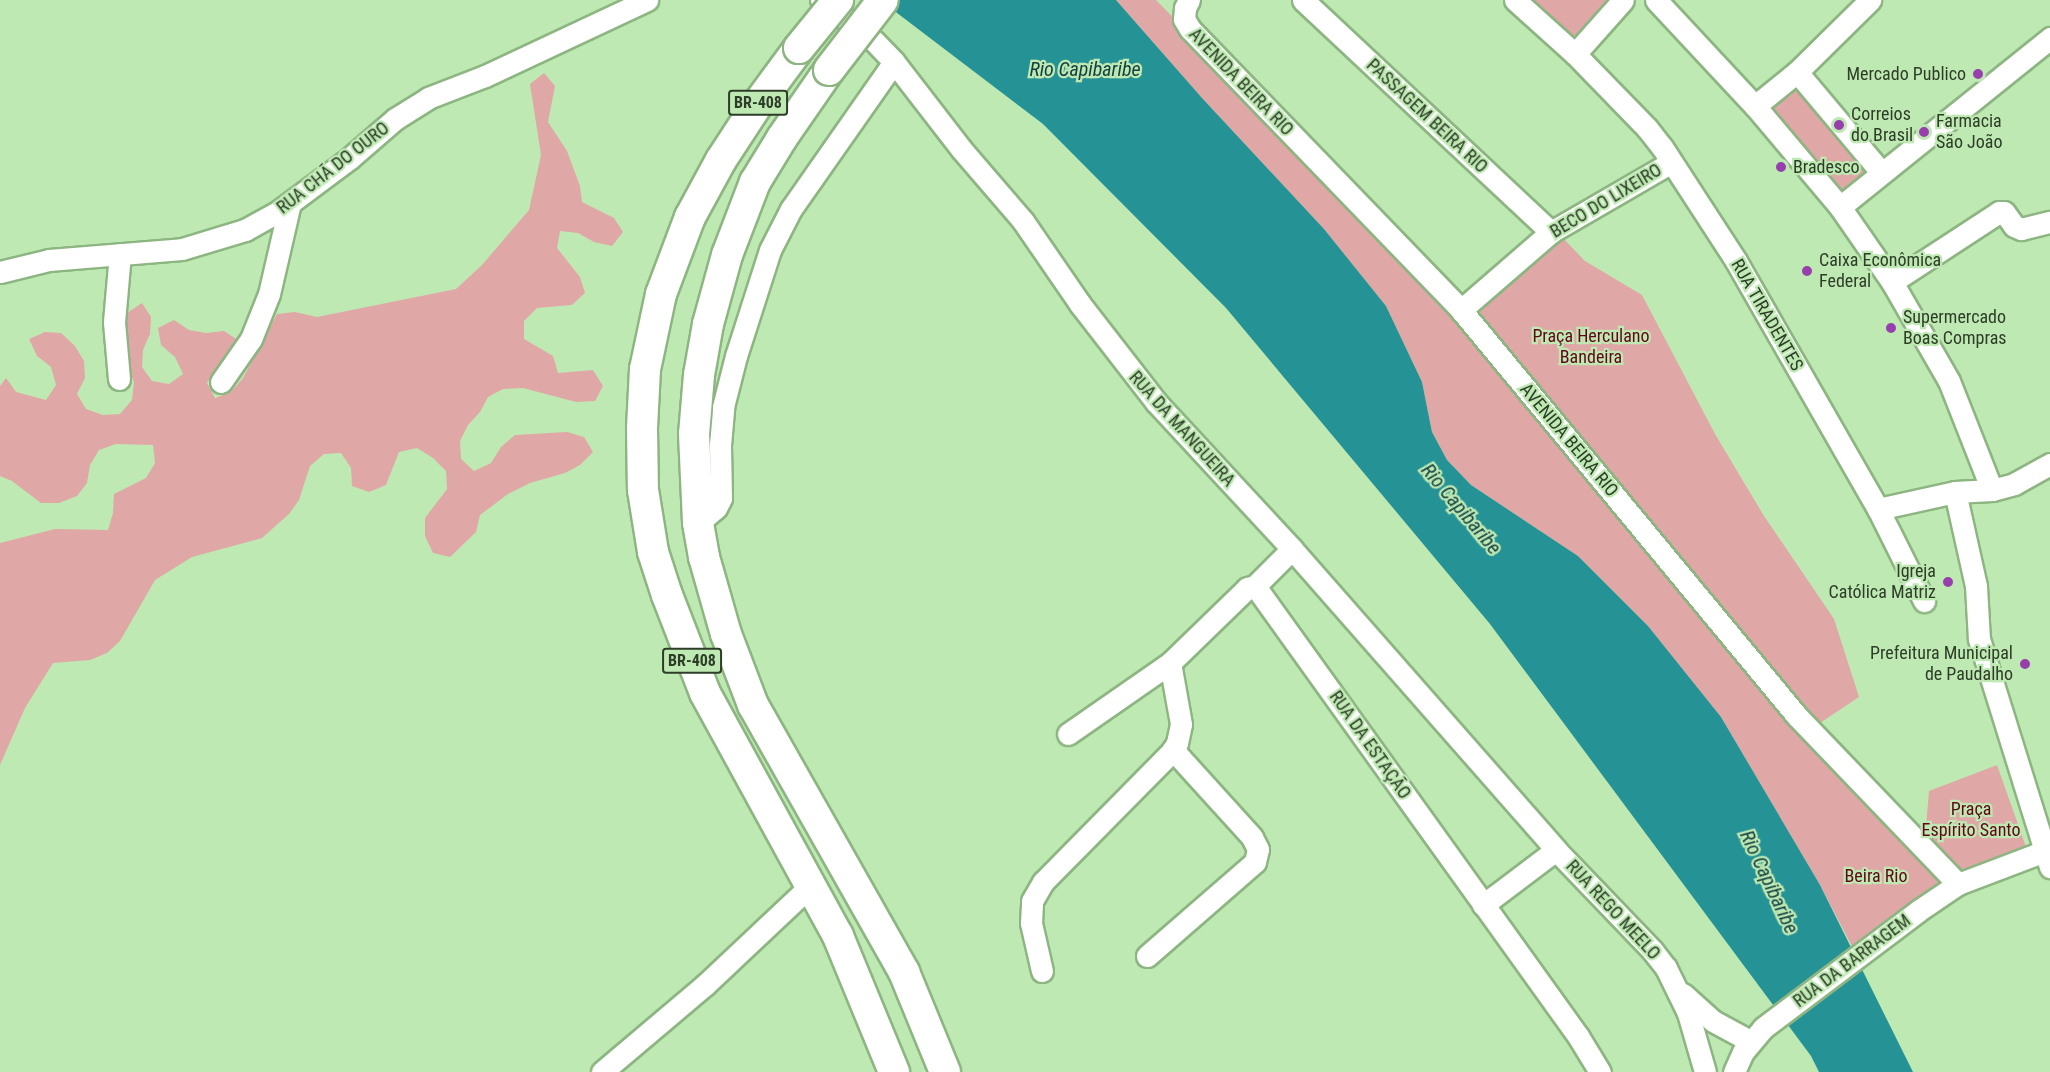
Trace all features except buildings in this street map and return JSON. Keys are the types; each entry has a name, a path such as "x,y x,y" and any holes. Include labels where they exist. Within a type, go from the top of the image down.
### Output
{"highway":[{"name":"BR-408","path":"838,0 757,105 721,160 690,217 661,294 645,369 642,429 644,490 653,552 705,693 812,885 859,982 894,1072"},
{"name":"BR-408","path":"884,0 829,70 782,138 755,182 727,255 708,324 699,375 694,434 698,523 704,558 726,634 753,705 904,972 945,1072"}],"street":[{"name":"RUA CHÃ DO OURO","path":"0,272 49,260 182,249 213,242 245,230 290,203 350,158 395,120 428,98 485,76 604,8 647,0"},
{"name":"RUA DA MANGUEIRA","path":"821,0 874,41 894,62 962,150 1023,221 1126,366 1292,549 1556,850"},
{"name":"AVENIDA BEIRA RIO","path":"1188,0 1184,19 1190,29 1461,310 1796,715 1958,884"},
{"name":"PASSAGEM BEIRA RIO","path":"1303,0 1551,232"},
{"name":"RUA TIRADENTES","path":"1515,0 1575,54 1647,129 1737,261 1878,509 1924,601"},
{"path":"1575,54 1623,0"},
{"path":"1656,0 1755,106 1840,207 1892,282 1949,381 1992,490"},
{"path":"1755,106 1797,72 1870,0"},
{"path":"1840,207 1881,171 2050,38"},
{"path":"698,523 716,508 721,498 720,445 723,407 736,356 770,250 791,209 894,62"},
{"path":"1797,72 1881,171"},
{"name":"BECO DO LIXEIRO","path":"1461,310 1551,232 1670,163"},
{"path":"221,382 251,339 269,294 290,203"},
{"path":"1892,282 1999,212 2004,212 2014,226 2020,229 2050,222"},
{"path":"119,379 114,322 120,254"},
{"path":"1878,509 1955,492 1992,490 2014,484 2050,464"},
{"path":"1955,492 1976,586 1979,639 2043,824 2048,859"},
{"path":"1068,734 1170,663 1246,588 1255,586 1292,549"},
{"name":"RUA DA ESTAÇÃO","path":"1255,586 1352,718 1578,1036 1600,1072"},
{"path":"1041,972 1030,923 1032,901 1043,882 1178,743 1182,724 1170,663"},
{"path":"1147,956 1254,862 1258,849 1252,837 1173,750"},
{"path":"1483,905 1556,850"},
{"name":"RUA REGO MEELO","path":"1556,850 1652,950 1677,987 1688,1013 1706,1072"},
{"name":"RUA DA BARRAGEM","path":"1734,1072 1736,1064 1757,1035 1857,956 1958,884 2048,859"},
{"path":"602,1072 705,985 812,885"},
{"path":"1677,987 1713,1022 1757,1035"}],"green space":[{"name":"Beira Rio","path":"1116,0 1156,0 1461,310 1829,750 1958,884 1857,956 1820,885 1721,717 1648,626 1578,556 1471,485 1447,460 1432,432 1422,382 1386,306 1324,229 1202,98"},
{"path":"1523,0 1614,0 1585,35 1564,35"},
{"path":"1797,72 1881,172 1840,207 1756,107"},
{"path":"544,73 555,86 548,122 567,151 580,186 582,202 614,218 623,232 612,246 594,242 578,233 560,231 557,248 580,277 585,293 572,305 537,308 524,321 524,339 553,356 558,373 593,370 603,386 595,401 576,402 523,388 503,389 488,397 480,412 468,425 460,441 461,459 474,471 491,463 501,447 515,435 567,432 584,437 593,452 580,465 565,473 530,483 508,494 480,515 476,532 450,557 433,553 425,536 425,518 447,489 446,471 433,458 417,448 399,452 386,485 369,492 352,486 351,468 341,453 324,454 310,466 299,500 289,514 262,538 192,557 155,580 120,641 107,653 90,660 53,663 25,708 0,765 0,543 55,529 108,530 113,513 114,494 146,478 155,463 153,445 116,444 99,450 90,465 87,483 77,496 59,503 41,503 12,481 0,476 0,386 6,378 16,392 46,400 56,385 51,367 37,356 29,339 45,332 61,333 75,346 84,361 85,378 77,394 86,409 103,415 120,414 132,400 134,382 126,364 120,329 127,313 142,303 151,317 150,334 143,350 142,367 152,381 169,384 183,374 175,357 161,345 158,328 174,320 189,330 206,333 224,331 238,340 207,383 215,398 231,392 243,378 277,314 295,312 317,317 456,289 482,265 529,210 541,155 530,84"},
{"name":"Praça Herculano Bandeira","path":"1558,233 1585,261 1642,295 1715,434 1764,516 1834,619 1859,697 1817,725 1471,313"},
{"name":"Praça Espírito Santo","path":"1997,765 2026,847 1962,871 1925,839 1929,791"}],"water":[{"name":"Rio Capibaribe","path":"880,0 1116,0 1202,98 1324,229 1386,306 1422,382 1432,432 1447,460 1471,485 1578,556 1648,626 1721,717 1820,885 1913,1072 1819,1072 1811,1056 1490,624 1226,308 1043,124"}],"place":[{"name":"Mercado Publico","path":"1978,74"},
{"name":"Correios do Brasil","path":"1839,125"},
{"name":"Farmacia São João","path":"1924,132"},
{"name":"Bradesco","path":"1781,167"},
{"name":"Caixa Econômica Federal","path":"1807,271"},
{"name":"Supermercado Boas Compras","path":"1891,328"},
{"name":"Igreja Católica Matriz","path":"1948,582"},
{"name":"Prefeitura Municipal de Paudalho","path":"2025,664"}]}
